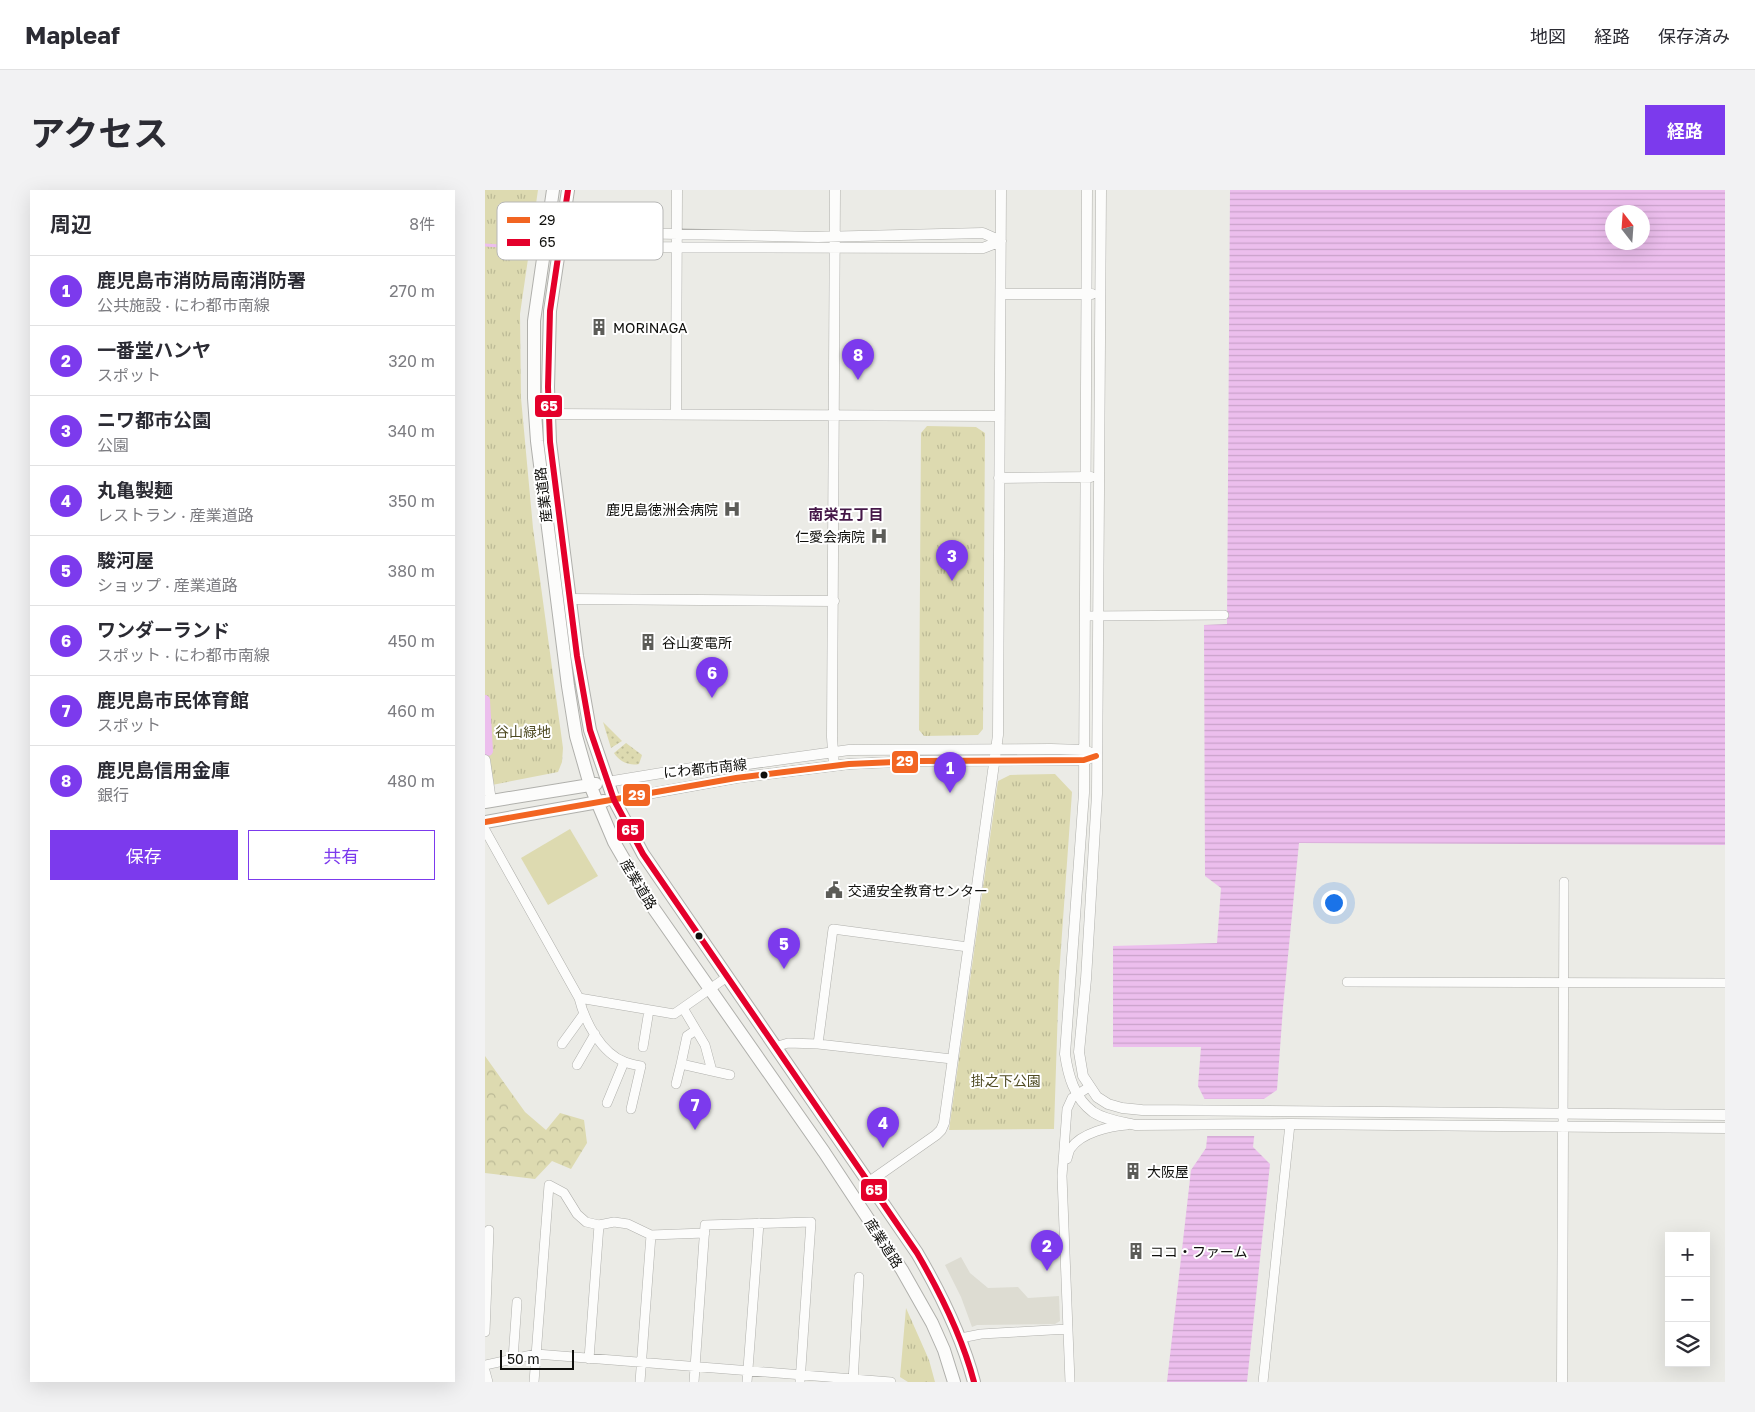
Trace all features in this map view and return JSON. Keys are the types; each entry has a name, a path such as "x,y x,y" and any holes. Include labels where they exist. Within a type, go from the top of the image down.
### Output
{"main road":[{"name":"産業道路","path":"543,260 534,321 533,378 535,423 568,686 576,736 590,785 614,842 647,899 829,1159 902,1270 932,1323 944,1350 954,1382"},
{"name":"産業道路","path":"557,260 547,349 548,414 577,656 590,730 607,782 614,800 643,854 917,1253 961,1338 975,1382"},
{"path":"488,802 607,782"},
{"path":"485,822 614,800"}],"street":[{"path":"676,413 677,190"},
{"path":"834,766 835,190"},
{"path":"869,1182 936,1135 944,1123 995,761 998,735 1001,190"},
{"path":"1087,190 1084,793 1065,1054 1068,1075 1078,1094 1094,1112 1112,1120 1135,1125"},
{"path":"1101,190 1096,814 1086,979 1079,1052 1083,1076 1089,1087 1108,1104 1122,1108 1725,1115"},
{"path":"663,233 835,236 983,233 1001,241"},
{"path":"663,248 983,248 1001,241"},
{"path":"1001,294 1100,294"},
{"path":"548,414 676,413 999,416"},
{"path":"999,478 1099,477"},
{"path":"570,599 834,601"},
{"path":"1086,616 1224,615"},
{"name":"にわ都市南線","path":"607,782 698,767 733,766 849,750 996,749 1096,756"},
{"name":"にわ都市南線","path":"614,800 736,778 849,764 909,761 995,761 1084,755"},
{"path":"485,760 488,802"},
{"path":"485,830 579,998 583,1014 595,1034 607,1050 623,1062 641,1066 631,1109"},
{"path":"1562,1382 1564,882"},
{"path":"818,1044 833,929 968,947"},
{"path":"579,998 674,1014 727,976"},
{"path":"1347,982 1725,983"},
{"path":"683,1008 705,1045 712,1070"},
{"path":"643,1047 649,1010"},
{"path":"563,1044 583,1014"},
{"path":"676,1084 687,1036 696,1030"},
{"path":"577,1064 595,1034"},
{"path":"775,1047 788,1043 818,1044 952,1059"},
{"path":"607,1102 623,1062"},
{"path":"681,1064 730,1075"},
{"path":"1070,1382 1062,1176 1067,1109 1072,1098 1089,1087"},
{"path":"1062,1176 1071,1148 1083,1138 1115,1126 1290,1124 1725,1128"},
{"path":"1263,1382 1290,1124"},
{"path":"534,1382 549,1185 563,1193 577,1214 586,1222 599,1225 614,1222 628,1224 651,1235 705,1233"},
{"path":"694,1382 705,1225 811,1222 800,1379"},
{"path":"747,1382 759,1224"},
{"path":"589,1359 599,1225"},
{"path":"485,1332 489,1230"},
{"path":"641,1382 651,1235"},
{"path":"853,1380 859,1277"},
{"path":"513,1359 517,1302"},
{"path":"961,1338 981,1334 1068,1329"},
{"path":"485,1365 536,1354 748,1371 800,1379 891,1382"},
{"path":"485,1371 488,1382"}],"shaded area":[{"path":"1230,190 1725,190 1725,845 1299,843 1277,1090 1258,1103 1253,1147 1270,1164 1247,1382 1167,1382 1191,1170 1206,1148 1210,1110 1198,1086 1201,1047 1113,1047 1113,946 1217,943 1221,888 1205,876 1204,625 1227,624"},
{"path":"961,1257 970,1273 988,1288 1018,1287 1028,1298 1059,1296 1060,1321 1055,1324 977,1325 972,1327 961,1297 945,1265"}],"green space":[{"name":"谷山緑地","path":"485,190 538,190 536,202 497,202 497,260 528,260 520,314 521,398 533,528 563,748 562,762 558,772 492,785 485,730"},
{"path":"927,426 976,427 985,433 983,729 978,735 924,736 919,730 921,433"},
{"path":"603,722 622,741 611,748"},
{"path":"626,743 642,755 639,764 625,763 614,753"},
{"name":"掛之下公園","path":"1055,774 1072,792 1059,976 1054,1129 949,1130 998,781 1010,775"},
{"path":"570,829 598,876 548,905 521,858"},
{"path":"485,1056 525,1112 546,1130 560,1113 584,1120 587,1143 571,1169 552,1161 535,1179 485,1173"},
{"path":"906,1308 929,1360 935,1382 908,1382 900,1377"}],"pier":[{"path":"1201,1099 1269,1099 1260,1105 1257,1136 1205,1136 1207,1111"}],"waterway":[{"path":"485,245 497,246"},
{"path":"485,700 488,751"}],"transit line":[{"name":"65","path":"566,202 568,190"},
{"name":"65","path":"558,260 550,311 548,387 550,442 577,656 590,730 614,800 643,854 917,1253 950,1316 974,1382"},
{"name":"29","path":"485,822 736,778 849,764 918,761 1084,760 1096,756"}],"place":[{"name":"MORiNAGA","path":"599,327"},
{"name":"鹿児島信用金庫","path":"858,380"},
{"name":"鹿児島徳洲会病院","path":"732,509"},
{"name":"仁愛会病院","path":"879,536"},
{"name":"ニワ都市公園","path":"952,581"},
{"name":"谷山変電所","path":"648,642"},
{"name":"ワンダーランド","path":"712,698"},
{"name":"鹿児島市消防局南消防署","path":"950,793"},
{"name":"交通安全教育センター","path":"834,890"},
{"name":"駿河屋","path":"784,969"},
{"name":"鹿児島市民体育館","path":"695,1130"},
{"name":"丸亀製麺","path":"883,1148"},
{"name":"大阪屋","path":"1133,1171"},
{"name":"ココ・ファーム","path":"1136,1251"},
{"name":"一番堂ハンヤ","path":"1047,1271"}],"district":[{"name":"南栄五丁目","path":"846,514"}]}
